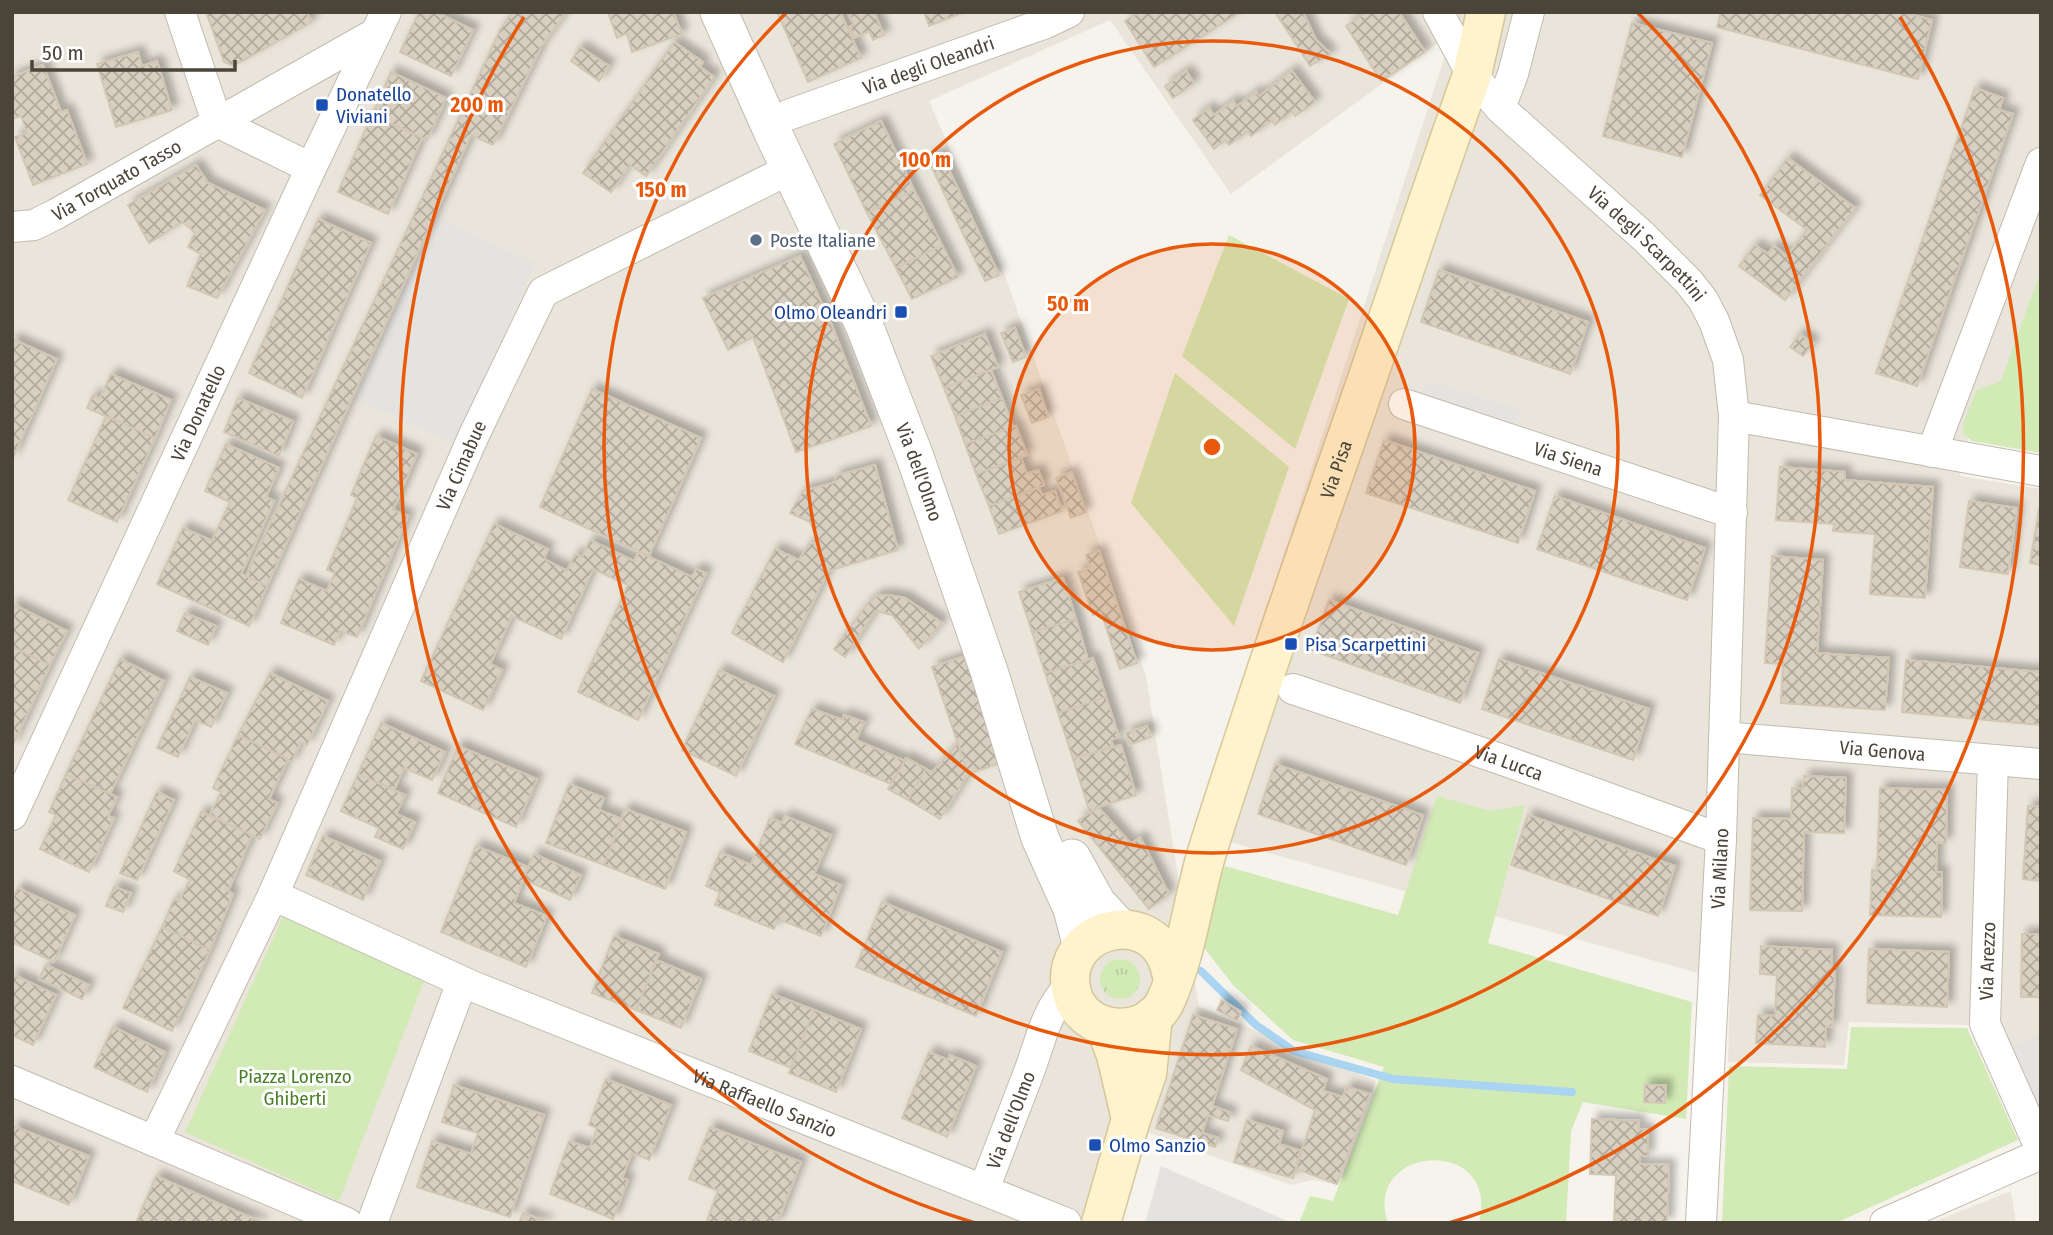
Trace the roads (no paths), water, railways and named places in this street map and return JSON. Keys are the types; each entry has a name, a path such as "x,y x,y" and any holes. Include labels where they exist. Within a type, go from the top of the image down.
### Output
{"main road":[{"name":"Via Pisa","path":"1173,979 1186,944 1205,860 1277,639 1472,75 1486,12"},
{"name":"Via Pisa","path":"1134,932 1158,927 1177,906 1205,860"},
{"path":"1082,947 1089,939 1100,934 1134,932"},
{"name":"Via dell'Olmo","path":"1134,932 1163,951 1173,979"},
{"name":"Via dell'Olmo","path":"1071,984 1075,959 1082,947"},
{"path":"1101,1223 1147,1074 1153,1016 1163,1007 1173,979"},
{"path":"1071,984 1072,995 1098,1022 1116,1055 1131,1119"},
{"name":"Via dell'Olmo","path":"1098,1022 1128,1029 1153,1016"}],"street":[{"path":"180,12 216,122 311,168"},
{"name":"Via dell'Olmo","path":"719,12 864,327 915,457 989,671 1040,838 1072,909 1082,947"},
{"name":"Via dell'Olmo","path":"741,12 886,319 927,419 984,581 1040,766 1073,860 1097,903 1134,932"},
{"name":"Via degli Oleandri","path":"788,115 1046,23 1069,12"},
{"name":"Via degli Scarpettini","path":"1438,12 1472,75 1500,108 1636,229 1688,281 1703,300 1728,360 1734,416 1732,513"},
{"path":"1500,108 1513,74 1529,12"},
{"name":"Via Torquato Tasso","path":"12,227 34,225 56,214 216,122 381,22"},
{"name":"Via Donatello","path":"12,815 381,22"},
{"path":"1932,452 2041,163"},
{"name":"Via Cimabue","path":"273,895 474,435 543,292 790,169"},
{"name":"Via Siena","path":"1404,404 1732,513"},
{"path":"1734,416 2041,471"},
{"name":"Via Milano","path":"1701,1223 1721,839 1732,513"},
{"name":"Via Lucca","path":"1293,689 1503,760 1721,839"},
{"name":"Via Genova","path":"1724,737 2041,765"},
{"name":"Via Arezzo","path":"1993,760 1985,1024 2041,1152"},
{"path":"154,1141 273,895 462,982 372,1223"},
{"name":"Via Raffaello Sanzio","path":"462,982 1066,1223"},
{"name":"Via dell'Olmo","path":"984,1189 1051,1009 1071,984"},
{"name":"Via dell'Olmo","path":"1037,1052 1059,1033 1077,1023 1098,1022"},
{"path":"12,1081 347,1223"},
{"path":"1885,1223 2041,1152"}],"waterway":[{"path":"1201,971 1256,1025 1294,1051 1393,1079 1572,1092"}],"place":[{"name":"Donatello Viviani","path":"322,105"},
{"name":"Poste Italiane","path":"756,240"},
{"name":"Olmo Oleandri","path":"901,312"},
{"name":"Pisa Scarpettini","path":"1291,644"},
{"name":"Olmo Sanzio","path":"1095,1145"}],"park label":[{"name":"Piazza Lorenzo Ghiberti","path":"295,1087"}]}
